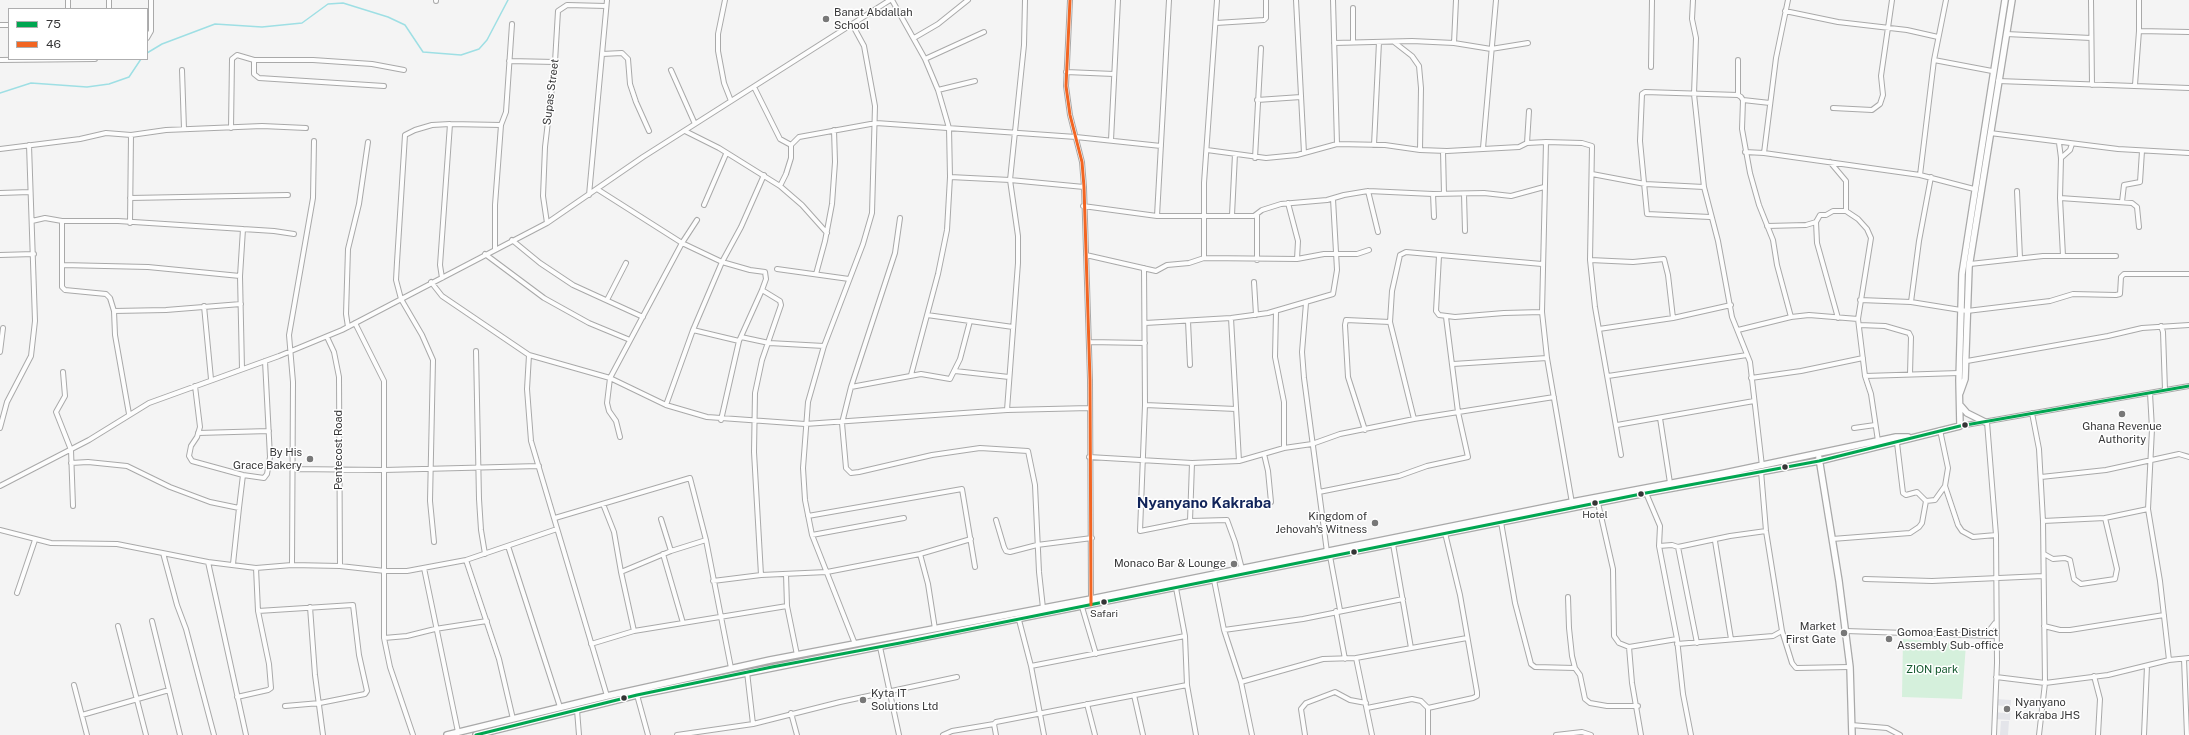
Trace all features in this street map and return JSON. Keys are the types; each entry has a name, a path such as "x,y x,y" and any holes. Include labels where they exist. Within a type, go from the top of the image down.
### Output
{"street":[{"path":"148,36 151,31 151,0"},
{"path":"589,195 606,0"},
{"path":"725,0 718,34 718,50 724,83 731,101"},
{"path":"0,486 71,450 148,403 327,337 547,223 695,124 891,0 925,59 938,90 950,128 950,177 944,244 911,375"},
{"path":"914,38 938,24 968,0"},
{"path":"1007,410 1018,248 1010,180 1024,44 1026,0"},
{"path":"1070,0 1066,72 1068,102 1082,162 1084,187 1089,342 1089,457 1092,538 1091,605"},
{"path":"1111,140 1118,0"},
{"path":"1157,216 1170,0"},
{"path":"1204,258 1207,150 1217,0"},
{"path":"1216,23 1264,20 1266,18 1266,0"},
{"path":"1296,0 1304,153"},
{"path":"1333,0 1337,144"},
{"path":"1454,43 1456,0"},
{"path":"1483,148 1496,0"},
{"path":"1651,67 1652,0"},
{"path":"1693,0 1692,19 1696,38 1694,94 1704,187 1710,217 1718,241 1734,321 1747,354 1754,402 1766,531 1782,631 1792,663 1796,668 1850,667"},
{"path":"1764,153 1776,58 1788,0"},
{"path":"1833,108 1872,110 1880,104 1883,95 1881,76 1892,0"},
{"path":"1920,175 1934,60 1946,0"},
{"path":"1960,426 1961,406 1959,373 1962,274 1992,71 2005,0"},
{"path":"1960,393 1965,384 1970,264 2012,0"},
{"path":"2091,0 2092,85"},
{"path":"2135,85 2139,31 2139,0"},
{"name":"Supas Street","path":"547,223 543,196 545,147 555,62 558,11 560,8 567,5 606,6"},
{"path":"1353,8 1353,42"},
{"path":"1785,11 1838,22 1887,28 1938,37"},
{"path":"495,249 495,205 501,125 506,112 512,24"},
{"path":"852,24 864,46 866,54 876,123 872,213 864,239 824,346 808,402 805,424 804,487 812,535 854,644"},
{"path":"2139,31 2189,32"},
{"path":"925,59 984,32"},
{"path":"2006,34 2091,38"},
{"path":"1374,145 1379,42"},
{"path":"1394,42 1412,56 1419,66 1421,88 1420,150"},
{"path":"1334,43 1454,43 1491,48 1508,47 1517,43 1528,43"},
{"path":"1255,158 1261,48"},
{"path":"602,54 622,53 628,59 630,84 649,131"},
{"path":"231,128 232,59 237,56 254,60 365,64 404,70"},
{"path":"254,60 254,74 259,78 384,86"},
{"path":"1738,60 1738,95 1742,100 1742,129 1745,152 1755,193 1773,240 1777,265 1791,317"},
{"path":"1934,60 1992,71"},
{"path":"509,61 555,62"},
{"path":"182,70 184,129"},
{"path":"671,70 695,124"},
{"path":"1066,72 1114,74"},
{"path":"938,90 976,81"},
{"path":"1998,81 2189,88"},
{"path":"754,88 780,139 791,145"},
{"path":"1710,217 1649,215 1646,211 1646,184 1640,141 1642,94 1646,92 1738,95"},
{"path":"1257,100 1301,97"},
{"path":"1742,100 1770,103"},
{"path":"1527,143 1530,111"},
{"path":"791,145 805,135 876,123 1076,137 1161,146"},
{"path":"442,278 440,265 450,124"},
{"path":"434,542 430,501 433,360 422,335 401,299 396,280 405,135 415,130 432,125 501,125"},
{"path":"0,149 80,139 106,133 131,134 184,129 262,126 306,128"},
{"path":"816,274 827,233 834,190 834,130"},
{"path":"685,131 764,175 780,186 802,206 827,233"},
{"path":"1990,133 2059,143 2142,151 2189,153"},
{"path":"130,223 131,134"},
{"path":"292,565 293,382 289,352 289,335 313,198 314,141"},
{"path":"348,327 346,284 348,249 359,199 368,142"},
{"path":"1207,150 1255,158 1280,158 1337,144 1374,145 1443,151 1518,147 1527,143 1546,142 1582,143 1592,146 1590,260 1599,328 1621,455"},
{"path":"1546,142 1542,312 1547,358 1573,505"},
{"path":"2059,143 2061,158 2060,198 2063,256"},
{"path":"2061,158 2070,150 2072,144"},
{"path":"0,428 1,415 29,361 32,350 35,321 34,254 29,145"},
{"path":"780,186 791,158 791,145"},
{"path":"1443,151 1444,194"},
{"path":"2122,202 2124,185 2127,183 2139,183 2141,181 2142,151"},
{"path":"1745,152 1764,153 1920,175 1974,189"},
{"path":"704,206 726,154"},
{"path":"1232,215 1235,154"},
{"path":"1830,162 1846,181 1846,211"},
{"path":"1592,174 1646,184 1704,187"},
{"path":"666,404 693,330 722,262 741,227 764,175"},
{"path":"950,177 1010,180 1084,187"},
{"path":"1910,302 1919,241 1931,177"},
{"path":"1084,206 1157,216 1254,216 1267,208 1288,203 1333,199 1344,195 1368,191 1511,196 1544,187"},
{"path":"597,189 682,243 722,262 750,270 765,272 766,279 762,290 740,339 721,420"},
{"path":"1368,191 1378,232"},
{"path":"2017,191 2020,258"},
{"path":"0,193 30,192"},
{"path":"1433,194 1434,217"},
{"path":"1464,194 1465,231"},
{"path":"130,198 288,195"},
{"path":"2060,198 2132,203 2137,207 2139,227"},
{"path":"1145,323 1231,318 1276,312 1333,294 1337,277 1337,256 1333,199"},
{"path":"1288,203 1298,241 1297,259"},
{"path":"1838,318 1817,243 1816,222 1820,215 1826,215 1834,210 1846,211 1858,219 1867,229 1871,238 1858,319 1865,376 1871,394 1878,441"},
{"path":"1257,214 1257,260"},
{"path":"32,221 45,218 62,221 118,221 294,234"},
{"path":"900,218 896,253 851,387 842,423 846,468 851,473 961,450 1003,448 1028,451 1035,485 1037,545 1043,608"},
{"path":"620,437 616,421 608,411 607,403 610,378 682,243 697,220"},
{"path":"62,221 61,284 63,289 106,294 110,298 114,311 115,335 129,414"},
{"path":"1767,226 1806,225 1816,222"},
{"path":"242,229 240,276 242,369"},
{"path":"512,240 540,263 573,285 643,317"},
{"path":"1086,254 1156,271 1167,265 1190,263 1204,258 1257,260 1297,259 1324,254 1337,256 1357,254 1369,250"},
{"path":"1414,419 1390,322 1392,291 1400,255 1406,252 1542,264"},
{"path":"0,255 34,254"},
{"path":"485,254 544,298 590,323 630,340"},
{"path":"1439,256 1436,311 1439,315 1446,317 1504,312 1542,312"},
{"path":"1970,264 2020,258 2116,256"},
{"path":"1590,260 1633,262 1664,259 1668,275 1673,318"},
{"path":"607,300 626,263"},
{"path":"62,265 148,267 240,276"},
{"path":"1144,268 1145,405 1140,531 1190,521 1227,520 1242,568"},
{"path":"776,269 849,278"},
{"path":"1860,300 1910,302 1967,311 2050,301 2073,294 2120,294 2121,278 2124,274 2189,274"},
{"path":"431,282 442,296 529,355 610,378 666,404 721,420 754,419 805,424 842,423 1007,410 1090,408"},
{"path":"1254,282 1256,315"},
{"path":"762,290 780,301 781,305 758,378 754,419 762,575"},
{"path":"1306,303 1302,363 1312,444 1345,659"},
{"path":"114,311 166,310 241,304"},
{"path":"1599,328 1673,318 1731,305"},
{"path":"204,306 211,379"},
{"path":"1276,312 1275,357 1284,402 1284,448"},
{"path":"927,315 1013,327"},
{"path":"1738,330 1791,317 1809,315 1858,319"},
{"path":"1319,492 1399,476 1427,466 1468,457 1458,412 1446,317"},
{"path":"1231,318 1239,461"},
{"path":"1365,430 1348,377 1346,320 1390,322"},
{"path":"851,387 921,374 950,379 955,371 970,321"},
{"path":"1188,321 1190,365"},
{"path":"355,323 384,381 384,638 390,668 413,735"},
{"path":"1966,361 2161,326 2189,324"},
{"path":"1859,325 1886,326 1909,333 1911,337 1910,374"},
{"path":"2161,326 2163,332 2165,390"},
{"path":"0,352 3,328"},
{"path":"693,330 740,339 824,346"},
{"name":"Pentecost Road","path":"327,337 334,352 339,371 340,566"},
{"path":"1089,342 1145,343"},
{"path":"476,351 478,468 481,530 485,554"},
{"path":"1608,376 1747,354"},
{"path":"529,355 528,416 531,441 607,696"},
{"path":"1453,364 1547,358"},
{"path":"1751,378 1801,371 1863,358"},
{"path":"195,386 200,427 191,446 189,456 192,462 243,475 264,478 267,474 269,431 265,361"},
{"path":"955,371 1009,377"},
{"path":"63,372 64,396 56,412 71,450 73,506"},
{"path":"1865,376 1959,373"},
{"path":"446,735 607,696 770,660 1091,599 1242,568 1393,544 1501,522 1573,505 1598,503 1646,493 1896,437 1909,437 1960,426 2189,386"},
{"path":"2150,393 2148,509 2164,615 2169,660"},
{"path":"1089,457 1192,463 1239,461 1284,448 1312,444 1340,434 1414,419 1554,397"},
{"path":"1617,425 1754,402"},
{"path":"1145,405 1236,409"},
{"path":"1961,406 1967,413 1986,422"},
{"path":"2032,413 2039,449 2044,554 2045,683 2039,735"},
{"path":"1660,418 1670,484"},
{"path":"1986,422 1996,535 1996,677 1994,735"},
{"path":"1854,428 1876,425"},
{"path":"1926,501 1935,500 1945,486 1948,468 1940,430"},
{"path":"198,433 269,431"},
{"path":"476,735 637,695 747,672 1019,620 1214,580 1329,554 1670,484 1761,468 1819,461 1897,443 1909,437"},
{"path":"1897,443 1903,493 1906,495 1917,492 1926,501"},
{"path":"1264,454 1268,471 1271,502"},
{"path":"1818,454 1846,631 1850,667 1852,735"},
{"path":"2041,477 2106,470 2150,459 2179,454 2189,457"},
{"path":"71,463 88,462 128,466 170,487 210,502 239,508"},
{"path":"1190,521 1192,463"},
{"path":"293,469 384,470 539,466"},
{"path":"233,564 243,475"},
{"path":"555,518 690,478 706,540 720,618 731,668"},
{"path":"1945,486 1958,525 1966,534 1977,537 1996,535"},
{"path":"808,516 962,489 975,567"},
{"path":"1646,493 1660,526 1659,546 1677,639 1683,694 1691,735"},
{"path":"1832,539 1884,534 1905,535 1910,533 1922,523 1926,501"},
{"path":"1598,503 1614,569 1614,636 1619,643 1629,647 1677,639"},
{"path":"603,504 614,532 634,631"},
{"path":"2043,521 2105,518 2148,509"},
{"path":"812,535 904,518"},
{"path":"2044,554 2053,558 2065,558 2070,560 2074,579 2081,584 2115,579 2117,569 2105,518"},
{"path":"661,519 671,551"},
{"path":"996,520 1006,551 1015,552 1037,545 1092,538"},
{"path":"1501,522 1515,602 1530,664 1535,667 1575,668"},
{"path":"0,530 51,543 117,544 208,562 256,568 292,565 340,566 385,571 407,571 466,560 557,528"},
{"path":"1659,546 1672,545 1678,547 1715,541 1730,536 1766,531"},
{"path":"1428,708 1477,696 1460,595 1445,533"},
{"path":"713,581 762,575 827,572 920,554 971,539"},
{"path":"17,593 35,540"},
{"path":"621,572 663,554 706,540"},
{"path":"1715,541 1731,639"},
{"path":"1393,544 1411,648"},
{"path":"508,546 561,714"},
{"path":"1678,547 1697,643"},
{"path":"163,553 177,605 186,629 214,735"},
{"path":"663,554 683,623"},
{"path":"920,554 928,584 935,629"},
{"path":"466,560 487,621 513,719"},
{"path":"208,562 246,735"},
{"path":"237,697 271,688 269,664 258,611 256,568"},
{"path":"424,568 435,628 458,732"},
{"path":"786,574 787,606 797,655"},
{"path":"1865,579 1932,581 1995,580 2043,576"},
{"path":"1214,580 1224,630 1242,682 1252,735"},
{"path":"1176,588 1185,636 1187,685 1196,735"},
{"path":"1568,597 1570,640 1575,668 1580,675 1587,701 1607,706 1638,706"},
{"path":"1224,630 1288,621 1403,599"},
{"path":"258,611 353,605 359,655 367,691 362,696 285,706"},
{"path":"591,644 634,631 787,606"},
{"path":"310,607 323,735"},
{"path":"1082,607 1096,654"},
{"path":"2044,626 2060,630 2070,630 2164,615"},
{"path":"1019,620 1031,666 1044,735"},
{"path":"152,621 180,735"},
{"path":"384,638 407,636 435,628 487,621"},
{"path":"1984,636 1995,623"},
{"path":"118,626 146,735"},
{"path":"1677,644 1773,636 1782,631"},
{"path":"1846,631 1995,636"},
{"path":"1031,666 1185,636"},
{"path":"1242,682 1323,659 1356,658 1468,638"},
{"path":"880,647 899,735"},
{"path":"1629,647 1632,683 1638,706 1641,735"},
{"path":"1356,658 1372,735"},
{"path":"1996,677 2045,683 2094,676 2147,666 2169,660 2189,658"},
{"path":"2184,659 2188,725 2187,735"},
{"path":"770,660 772,667"},
{"path":"2144,735 2147,666"},
{"path":"747,672 754,724"},
{"path":"2094,676 2100,699 2098,735"},
{"path":"677,735 754,724 792,713 957,677"},
{"path":"74,685 87,735"},
{"path":"943,735 952,731 1187,685"},
{"path":"82,715 169,690"},
{"path":"1305,735 1301,709 1306,703 1335,692 1350,700 1366,703"},
{"path":"637,695 648,735"},
{"path":"1134,695 1143,735"},
{"path":"1367,708 1407,700 1421,701 1428,708 1428,735"},
{"path":"1087,704 1095,735"},
{"path":"577,710 579,735"},
{"path":"792,713 797,735"},
{"path":"994,724 996,735"},
{"path":"1851,725 1887,728 1900,735"},
{"path":"1556,735 1582,732 1591,735"}],"shaded area":[{"name":"Nyanyano Kakraba JHS","path":"1995,699 2011,700 2010,720 1994,719 1994,712 2004,713 2004,706 1994,705"},
{"path":"2001,721 2009,721 2008,735 2000,735"}],"green space":[{"name":"ZION park","path":"1903,639 1966,644 1962,699 1902,697"}],"waterway":[{"path":"148,52 162,44 215,24 262,27 302,23 328,4 343,3 388,17 405,25 423,52 461,55 479,49 487,40 508,0"},
{"path":"0,93 31,83 87,87 109,84 129,77 140,60"}],"transit line":[{"name":"46","path":"1070,0 1066,86 1070,115 1082,162 1084,187 1090,380 1091,605"},
{"name":"75","path":"476,735 637,695 772,667 900,643 1646,493 1819,461 1960,426 2189,386"}],"place":[{"name":"Banat Abdallah School","path":"826,19"},
{"name":"Ghana Revenue Authority","path":"2122,414"},
{"name":"By His Grace Bakery","path":"310,459"},
{"name":"Hotel","path":"1595,503"},
{"name":"Kingdom of Jehovah's Witness","path":"1375,523"},
{"name":"Monaco Bar & Lounge","path":"1234,564"},
{"name":"Safari","path":"1104,602"},
{"name":"Market First Gate","path":"1844,633"},
{"name":"Gomoa East District Assembly Sub-office","path":"1889,639"},
{"name":"Kyta IT Solutions Ltd","path":"863,700"},
{"name":"Nyanyano Kakraba JHS","path":"2007,709"}],"district":[{"name":"Nyanyano Kakraba","path":"1204,503"}]}
